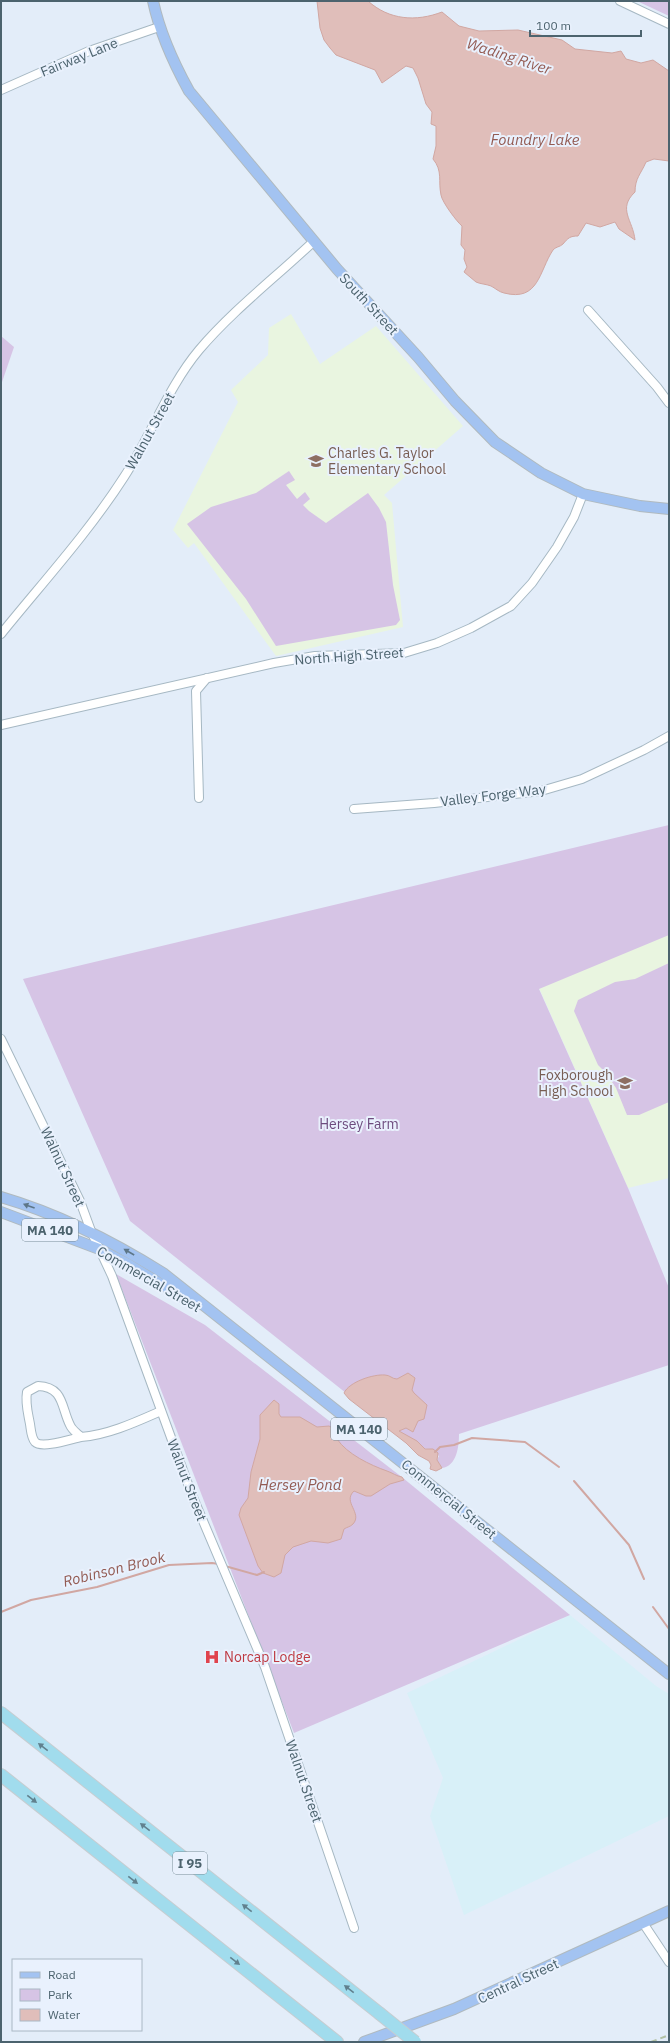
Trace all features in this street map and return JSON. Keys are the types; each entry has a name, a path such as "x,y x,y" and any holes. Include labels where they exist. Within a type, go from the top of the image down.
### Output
{"highway":[{"name":"I 95","path":"1,1713 415,2042"},
{"path":"1,1775 337,2042"}],"main road":[{"name":"South Street","path":"153,1 159,27 172,60 189,92 313,242 418,357 455,401 495,442 542,473 583,494 640,506 669,509"},
{"name":"Commercial Street","path":"1,1197 91,1231 163,1273 669,1674"},
{"name":"Commercial Street","path":"1,1212 99,1249 128,1264 228,1325"},
{"name":"Central Street","path":"364,2042 454,2010 669,1911"}],"street":[{"path":"620,1 669,24"},
{"name":"Fairway Lane","path":"1,90 89,51 159,27"},
{"name":"Walnut Street","path":"1,634 101,513 150,435 172,391 198,351 225,322 313,242"},
{"path":"588,310 657,387 669,403"},
{"name":"North High Street","path":"1,725 207,678 315,656 404,654 437,643 471,628 511,606 532,583 557,547 574,517 583,494"},
{"path":"199,798 196,691 207,678"},
{"name":"Valley Forge Way","path":"354,810 541,791 582,778 644,750 669,736"},
{"name":"Walnut Street","path":"1,1039 80,1200 91,1231 112,1276 192,1495 265,1667 354,1928"},
{"path":"81,1437 70,1426 62,1400 53,1390 38,1386 27,1392 26,1399 32,1437 36,1443 41,1445 98,1435 161,1411"},
{"path":"643,1923 669,1962"}],"shaded area":[{"name":"Charles G. Taylor Elementary School","path":"291,314 320,364 376,326 463,426 384,495 392,503 403,627 276,656 194,543 188,548 173,530 238,402 231,390 268,355 269,328"},
{"name":"Foxborough High School","path":"669,932 669,1178 628,1188 539,988"},
{"path":"570,1615 656,1686 669,1694 669,1816 464,1915 430,1816 443,1778 407,1693"}],"green space":[{"path":"637,1 669,1 669,16"},
{"path":"1,336 14,347 1,385"},
{"path":"289,471 295,480 286,485 297,499 305,492 310,499 303,505 326,523 368,493 379,508 386,522 393,585 400,620 396,625 276,646 246,599 187,524 211,507 256,493"},
{"name":"Hersey Farm","path":"669,825 669,935 539,989 628,1188 669,1288 669,1365 459,1434 458,1450 454,1460 451,1464 442,1468 437,1460 439,1456 430,1449 415,1448 130,1221 23,979"},
{"path":"669,963 669,1102 639,1115 627,1115 616,1088 606,1073 598,1065 574,1011 578,1000 615,982 635,979"},
{"path":"116,1274 205,1325 403,1478 570,1615 294,1733"}],"water":[{"name":"Foundry Lake","path":"317,1 368,1 385,12 413,18 442,12 459,26 479,31 518,30 562,40 575,49 612,53 621,51 626,59 641,63 653,60 669,71 669,161 654,159 646,162 637,180 635,192 627,204 628,215 635,240 619,229 615,222 600,227 586,223 578,236 569,238 562,245 553,250 536,283 531,289 524,293 516,295 504,293 491,286 476,282 464,272 467,267 464,259 465,250 461,245 462,226 450,212 441,195 439,172 433,159 436,146 436,126 431,124 432,112 426,104 418,78 413,68 406,66 382,83 375,70 336,55 324,40 320,28"},
{"path":"408,1373 415,1378 412,1390 427,1405 424,1419 418,1421 413,1432 406,1428 399,1431 417,1441 425,1449 433,1449 438,1453 437,1460 442,1468 436,1471 430,1469 431,1465 429,1461 418,1455 406,1443 349,1399 344,1393 351,1385 368,1377 385,1375 397,1379"},
{"name":"Hersey Pond","path":"274,1400 279,1404 279,1414 281,1417 300,1417 317,1427 329,1426 333,1428 336,1437 341,1444 353,1454 373,1466 402,1477 404,1480 390,1484 371,1496 366,1496 354,1491 350,1499 356,1516 355,1520 352,1525 344,1529 341,1539 328,1543 311,1541 293,1547 285,1555 281,1573 274,1577 263,1573 258,1566 239,1515 241,1508 248,1498 251,1472 260,1439 260,1415"}],"waterway":[{"name":"Robinson Brook","path":"435,1452 440,1447 454,1445 472,1438 525,1442 559,1467"},
{"name":"Robinson Brook","path":"574,1481 629,1545 644,1579"},
{"name":"Robinson Brook","path":"1,1612 31,1600 97,1587 169,1565 219,1564"},
{"name":"Robinson Brook","path":"225,1566 257,1575 264,1572"},
{"name":"Robinson Brook","path":"653,1607 669,1629"}],"railway":[{"path":"651,2042 669,2035"}],"place":[{"name":"Charles G. Taylor Elementary School","path":"316,461"},
{"name":"Foxborough High School","path":"625,1083"},
{"name":"Norcap Lodge","path":"212,1657"}],"water label":[{"name":"Wading River","path":"509,56"}]}
